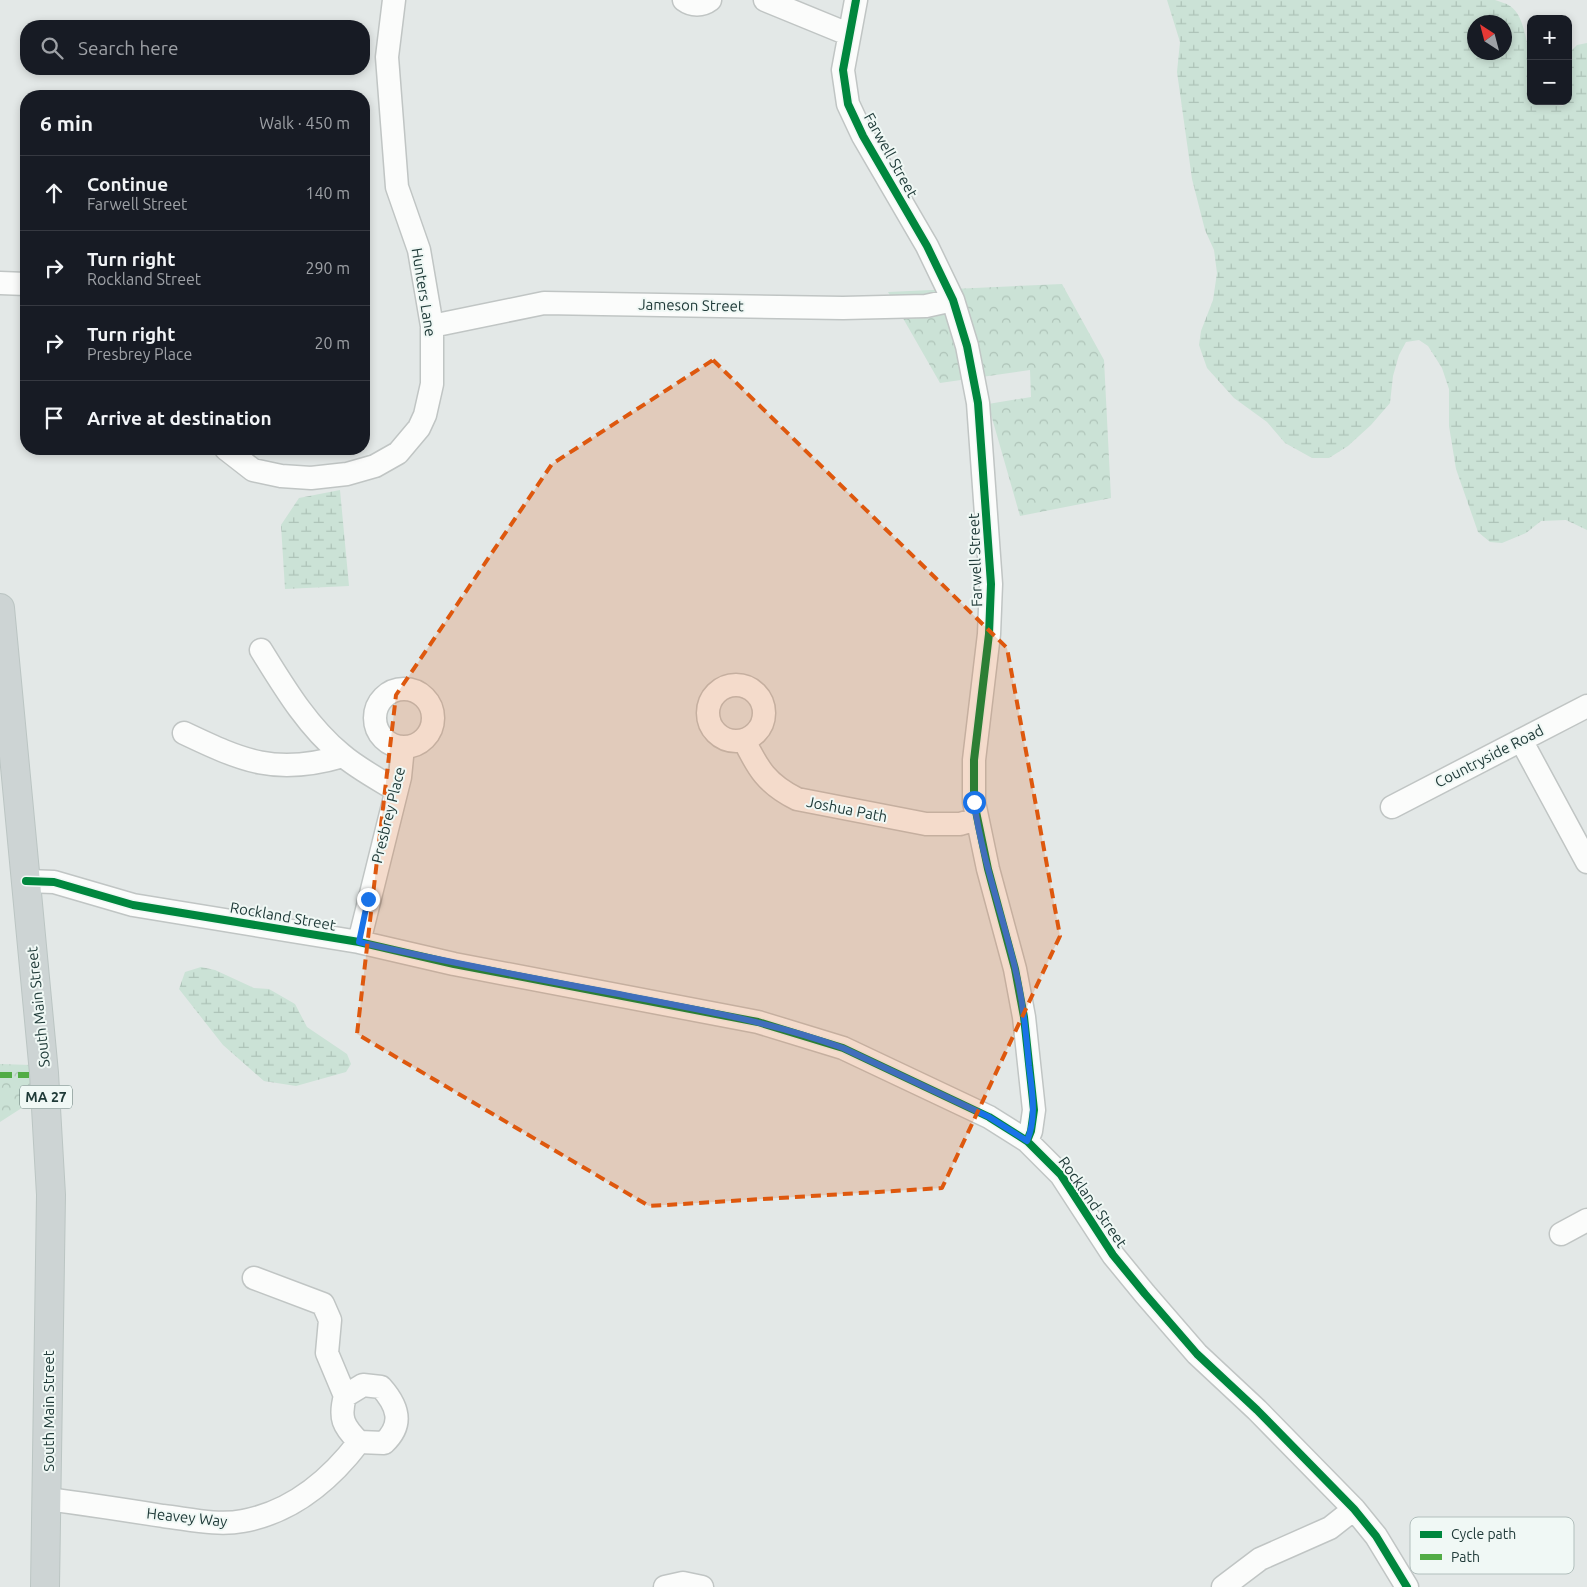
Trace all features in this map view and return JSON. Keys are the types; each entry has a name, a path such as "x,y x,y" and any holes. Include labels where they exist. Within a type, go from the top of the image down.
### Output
{"main road":[{"name":"South Main Street","path":"0,608 7,753 26,880 44,1073 51,1195 44,1587"}],"street":[{"name":"Hunters Lane","path":"234,455 253,470 281,476 311,478 347,474 376,466 398,453 419,428 425,415 432,384 432,326 419,250 397,187 387,57 394,0"},
{"path":"684,0 693,5 700,5 710,0"},
{"path":"765,0 848,34"},
{"name":"Farwell Street","path":"856,0 848,34 843,70 848,104 863,136 927,246 952,300 967,346 978,403 990,558 989,634 973,781 977,819 1021,994 1034,1110 1031,1131 1027,1141"},
{"path":"0,283 20,284"},
{"name":"Jameson Street","path":"432,326 544,302 843,308 926,306 952,300"},
{"path":"261,650 294,701 343,756 396,790"},
{"name":"Countryside Road","path":"1392,807 1587,706"},
{"path":"184,733 249,761 299,764 324,762 343,756"},
{"name":"Joshua Path","path":"744,740 766,779 781,791 797,799 926,824 960,824 977,819"},
{"path":"1521,740 1587,862"},
{"name":"Presbrey Place","path":"359,942 396,790 403,747"},
{"name":"Rockland Street","path":"26,880 54,882 133,905 359,942 454,964 722,1014 820,1040 850,1052 989,1117 1027,1141 1062,1175 1113,1254 1197,1354 1257,1410 1354,1509 1376,1536 1407,1587"},
{"path":"1561,1234 1587,1220"},
{"path":"254,1278 323,1304 330,1320 327,1353 344,1396 341,1413 348,1431 359,1442 384,1443 395,1433 398,1421 392,1400 382,1387 363,1385 344,1396"},
{"name":"Heavey Way","path":"47,1499 207,1522 242,1522 277,1510 311,1492 340,1467 359,1442"},
{"path":"1223,1587 1260,1559 1330,1528 1354,1509"},
{"path":"665,1587 683,1583 702,1587"}],"highlighted area":[{"path":"713,360 1007,648 1060,936 942,1188 649,1206 357,1034 396,695 552,464"}],"green space":[{"path":"1167,0 1495,0 1510,6 1517,13 1522,23 1527,45 1527,105 1572,105 1572,50 1577,45 1587,43 1587,530 1566,520 1541,521 1526,533 1502,543 1490,542 1478,532 1456,469 1449,426 1449,389 1442,368 1428,346 1419,340 1406,342 1399,355 1393,376 1390,403 1371,425 1348,446 1329,458 1312,458 1285,443 1267,422 1234,398 1207,368 1199,345 1201,331 1213,300 1217,273 1214,250 1205,230 1192,179 1177,72 1180,42"},
{"path":"1062,284 1104,360 1111,498 1020,516 988,404 1031,397 1030,370 940,383 888,292"},
{"path":"340,490 349,586 285,589 281,525 299,498"},
{"path":"201,967 215,970 254,988 269,989 295,1004 307,1027 347,1054 351,1064 346,1072 296,1086 264,1081 223,1045 179,989 185,972"},
{"path":"0,1064 31,1065 31,1102 0,1122"}],"marked path":[{"path":"0,1075 29,1075"}],"cycle path":[{"path":"856,0 843,70 848,104 863,136 927,246 953,300 967,346 978,403 991,584 989,634 974,760 974,802 988,869 1015,969 1024,1017 1034,1110 1031,1131 1027,1141"},
{"path":"26,881 54,882 133,905 359,942 454,964 758,1022 843,1048 989,1117 1027,1141 1061,1175 1113,1255 1145,1294 1197,1354 1257,1410 1354,1509 1376,1536 1407,1587"}],"route":[{"path":"368,899 359,942 454,964 722,1014 820,1040 865,1058 989,1117 1027,1141 1031,1131 1034,1110 1021,994 1016,969 988,869 974,802"}]}
